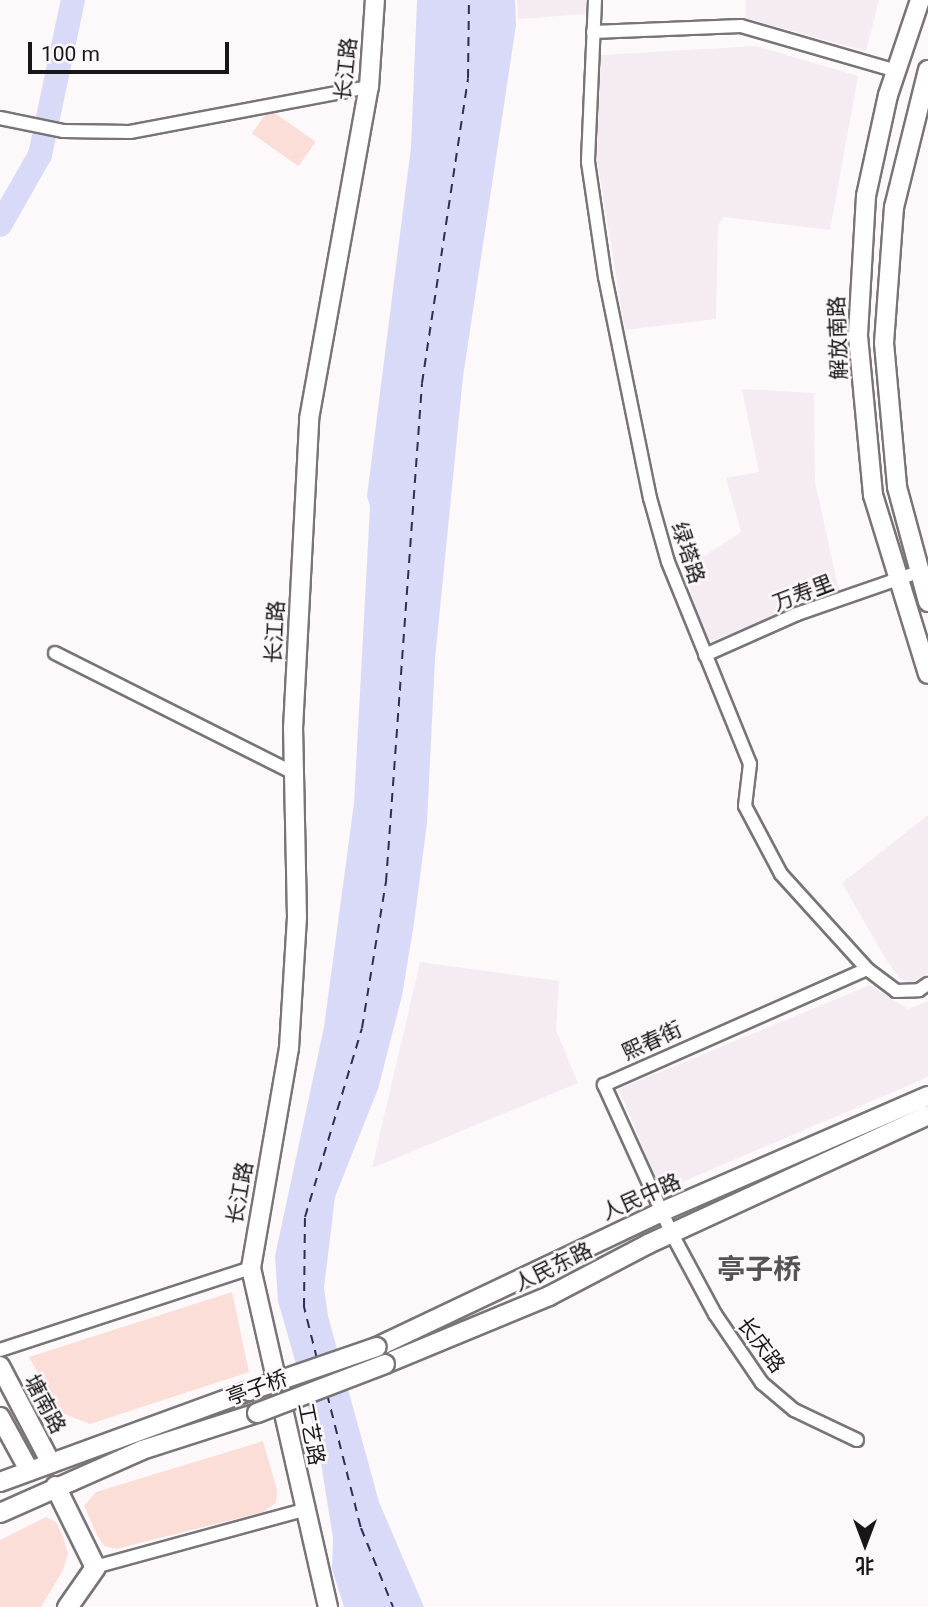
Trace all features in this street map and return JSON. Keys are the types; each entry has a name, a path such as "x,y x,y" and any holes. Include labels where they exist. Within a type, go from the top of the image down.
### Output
{"main road":[{"name":"长江路","path":"251,1268 289,1048 298,917 294,773 309,419 369,87 375,0"},
{"name":"解放南路","path":"919,0 897,71 866,196 858,273 864,425 873,495 895,579 928,674"},
{"path":"897,71 927,78 894,207 884,343 897,487 928,602"},
{"name":"人民中路","path":"51,1463 106,1441 377,1346 661,1212 928,1096"},
{"name":"人民东路","path":"385,1364 549,1296 672,1234 928,1115"},
{"name":"工艺路","path":"251,1268 303,1510 328,1607"},
{"name":"亭子桥","path":"0,1513 55,1486 142,1450 257,1413 385,1364"},
{"name":"塘南路","path":"0,1366 51,1463"},
{"path":"0,1417 29,1470"},
{"path":"0,1482 51,1463"},
{"path":"55,1486 95,1567 67,1607"}],"street":[{"name":"绿塔路","path":"595,0 588,162 605,277 650,498 668,562 750,764 745,806 781,874 867,969 896,991 919,990 928,984"},
{"path":"593,32 741,26 897,71"},
{"path":"0,118 64,131 130,132 369,87"},
{"name":"万寿里","path":"705,655 797,614 918,572"},
{"path":"55,653 294,773"},
{"name":"熙春街","path":"672,1234 604,1085 867,969"},
{"name":"长庆路","path":"672,1234 715,1314 762,1383 794,1410 857,1440"},
{"path":"0,1350 251,1268"},
{"path":"95,1567 303,1510"}],"shaded area":[{"path":"517,0 586,0 585,14 518,19"},
{"path":"746,0 879,0 866,51 745,18"},
{"path":"756,46 858,76 830,230 724,217 718,225 716,319 625,330 597,159 601,55"},
{"path":"269,109 316,142 298,166 252,134"},
{"path":"742,389 814,393 815,482 839,591 707,643 684,569 741,532 726,478 759,472"},
{"path":"928,815 928,973 911,983 899,978 842,883"},
{"path":"420,962 559,981 556,1030 578,1083 372,1168"},
{"path":"870,985 908,1009 928,1001 928,1077 661,1191 619,1089"},
{"path":"232,1292 249,1372 90,1424 59,1412 29,1357"},
{"path":"263,1441 277,1490 276,1503 263,1512 116,1549 104,1546 97,1535 84,1506 96,1492"},
{"path":"46,1517 56,1522 63,1537 68,1554 63,1570 41,1607 0,1607 0,1540"}],"water":[{"path":"417,0 515,0 516,25 463,377 435,659 427,823 414,923 402,996 378,1089 335,1197 324,1288 328,1316 379,1502 424,1607 344,1607 332,1569 333,1538 317,1438 278,1301 275,1256 324,1027 354,803 370,507 367,496 411,147"}],"waterway":[{"path":"0,225 40,155 73,0"}],"ferry route":[{"path":"317,1359 304,1307 305,1217 362,1028 386,882 422,383 468,78 469,0"},
{"path":"327,1394 361,1528 393,1607"}],"district":[{"name":"亭子桥","path":"759,1270"}]}
